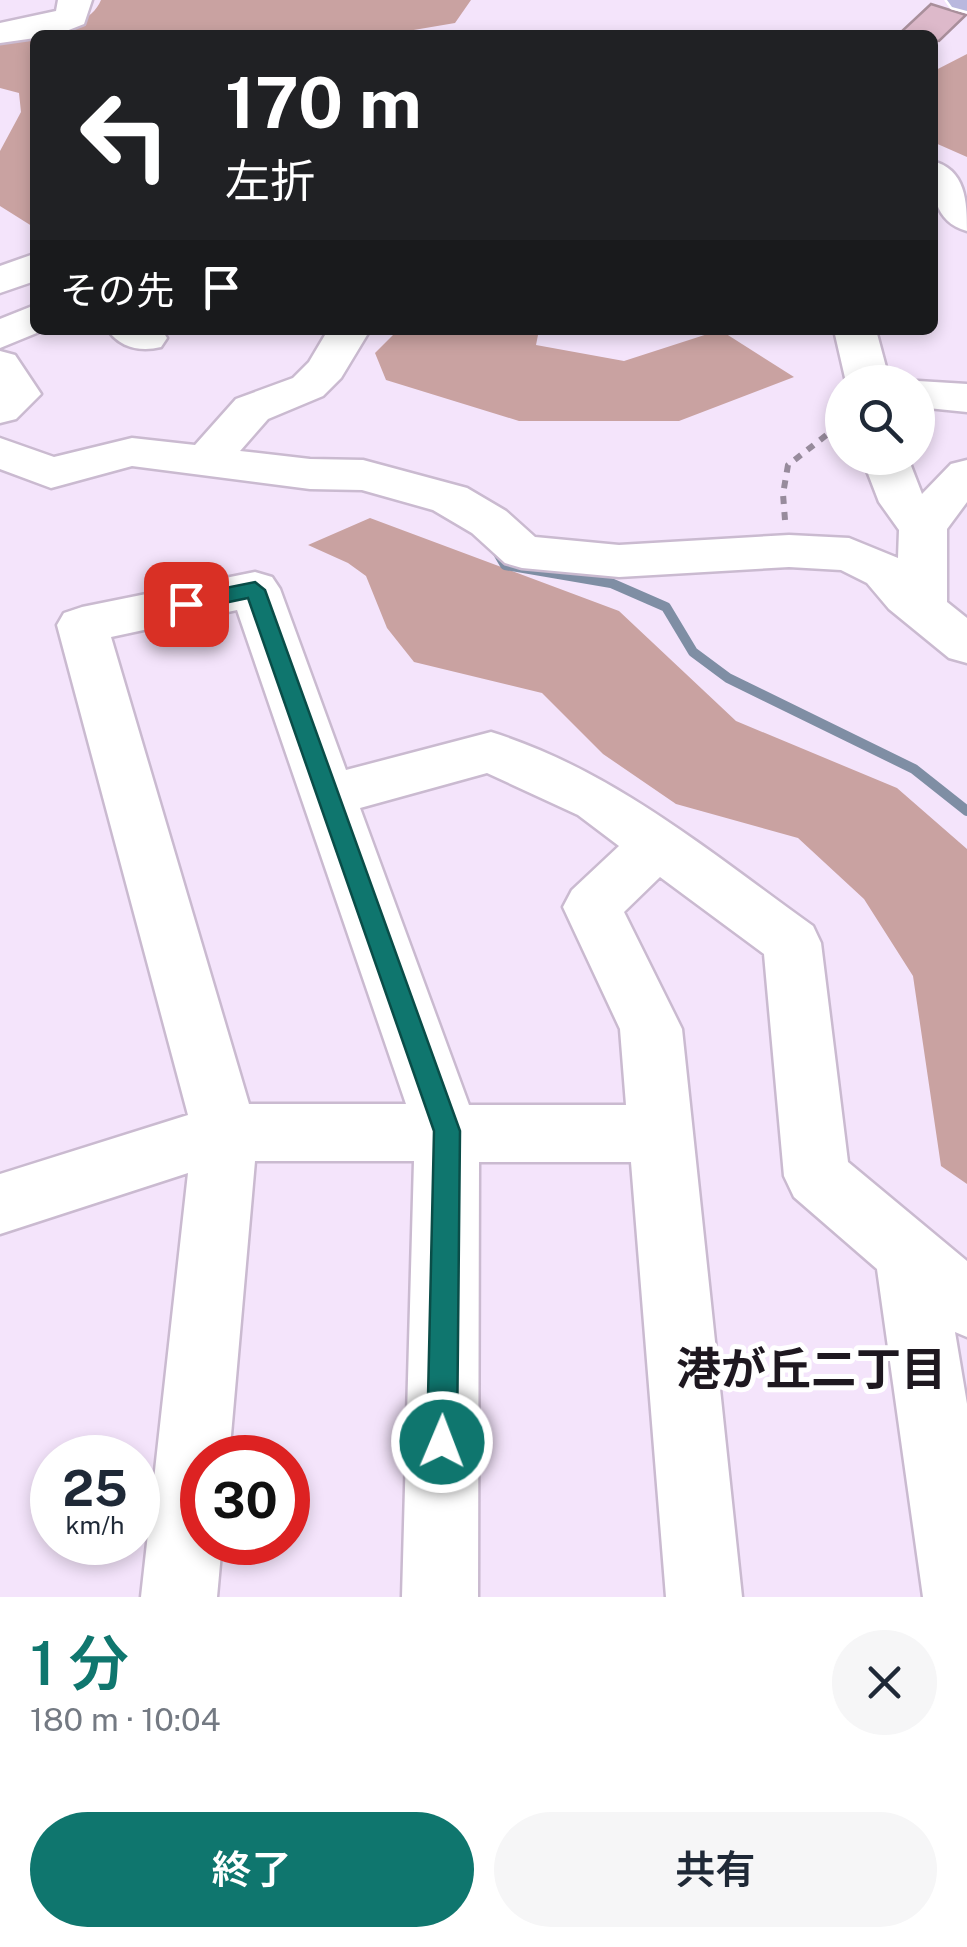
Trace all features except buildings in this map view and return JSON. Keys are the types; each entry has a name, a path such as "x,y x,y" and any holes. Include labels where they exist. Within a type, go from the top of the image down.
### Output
{"street":[{"path":"0,33 51,26 72,17 75,0"},
{"path":"938,180 967,219"},
{"path":"0,336 30,321"},
{"path":"207,460 252,409 308,387 326,369 346,335"},
{"path":"856,335 864,365"},
{"path":"0,364 19,394 0,409"},
{"path":"935,395 967,398"},
{"path":"0,452 51,473 132,452 310,474 364,475 450,499 489,522 522,552 620,561 789,551 849,554 884,570 922,610 967,644"},
{"path":"892,475 902,502 923,528"},
{"path":"922,610 923,528 944,498 967,476"},
{"path":"179,1597 226,1132 82,624 255,590 331,795 447,1131 440,1597"},
{"path":"331,795 491,752 597,800 792,943 817,1176 967,1304"},
{"path":"655,846 592,908 651,1029 704,1597"},
{"path":"0,1204 226,1132 660,1134"},
{"path":"908,1252 962,1597"}],"path":[{"path":"789,551 780,486 786,465 799,451 825,441"}],"shaded area":[{"path":"101,0 471,0 455,23 414,30 60,30 84,19"},
{"path":"30,37 30,225 0,206 0,151 21,112 19,93 0,88 0,42"},
{"path":"967,54 967,157 938,144 938,69"},
{"path":"393,335 538,335 536,345 624,361 705,335 728,335 794,377 679,421 519,421 386,380 375,353"},
{"path":"370,518 619,611 736,721 897,788 967,849 967,1184 941,1166 913,976 864,899 798,838 676,804 603,754 542,693 414,662 387,628 366,576 308,545"}],"waterway":[{"path":"495,548 505,565 611,583 666,607 693,652 728,678 914,769 967,811"}],"district":[{"name":"港が丘二丁目","path":"811,1369"}],"route":[{"path":"186,604 255,590 331,795 447,1131 442,1442"}]}
